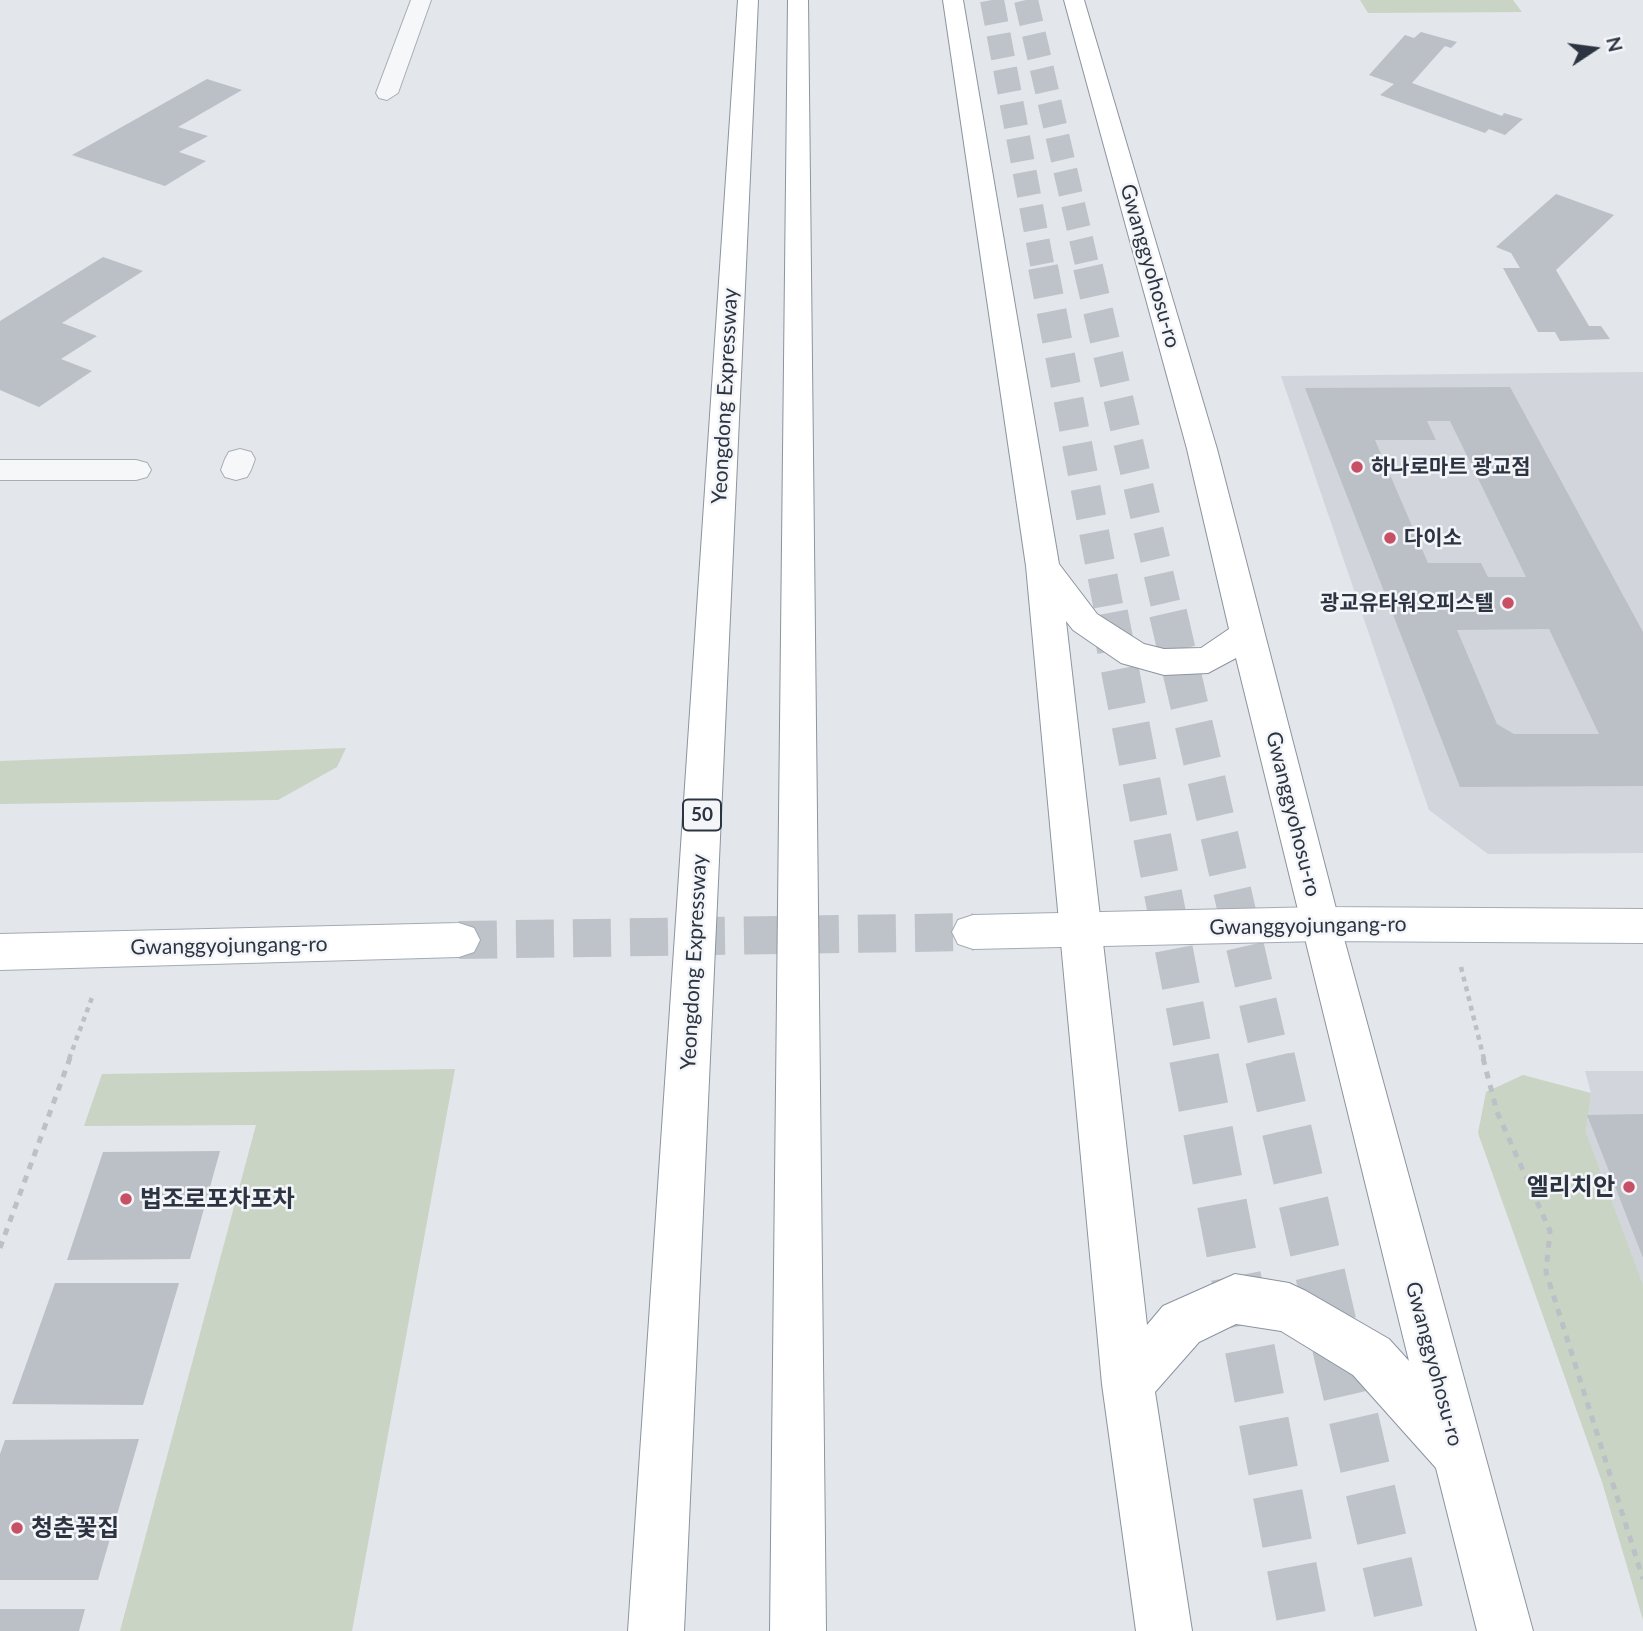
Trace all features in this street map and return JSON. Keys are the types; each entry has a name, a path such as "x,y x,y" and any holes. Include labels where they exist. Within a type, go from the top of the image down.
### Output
{"main road":[{"name":"Yeongdong Expressway","path":"656,1631 748,0"},
{"path":"798,0 798,1631"},
{"path":"953,0 1043,566 1128,1384 1164,1631"},
{"name":"Gwanggyohosu-ro","path":"1074,0 1202,449 1320,923 1505,1631"},
{"path":"1043,566 1085,622 1133,654 1164,662 1208,660 1248,633"},
{"name":"Gwanggyojungang-ro","path":"973,932 1320,923 1643,926"},
{"name":"Gwanggyojungang-ro","path":"0,952 459,940"},
{"path":"1128,1384 1181,1324 1235,1299 1289,1308 1371,1357 1458,1453"}],"lane":[{"path":"387,93 421,0"},
{"path":"0,470 136,470"}],"path":[{"path":"1450,925 1497,1112 1526,1183 1550,1231 1546,1272 1643,1579"},
{"path":"0,1248 109,949"}],"shaded area":[{"path":"1643,372 1643,853 1488,854 1429,810 1281,376"},
{"path":"1585,1071 1643,1071 1643,1284 1586,1132 1591,1093"}],"green space":[{"path":"1360,0 1513,0 1522,12 1368,13"},
{"path":"346,748 337,767 278,800 0,804 0,761"},
{"path":"455,1069 352,1631 120,1631 256,1125 84,1126 102,1074"},
{"path":"1523,1075 1591,1093 1586,1132 1643,1284 1643,1620 1602,1482 1478,1133 1486,1092"}],"building":[{"path":"1421,32 1457,42 1451,48 1445,46 1412,83 1502,116 1504,113 1523,119 1505,135 1489,129 1485,133 1380,95 1394,84 1369,75 1405,35 1414,38"},
{"path":"207,79 242,90 178,127 208,136 179,152 206,161 165,186 72,155"},
{"path":"1556,194 1614,215 1556,270 1589,326 1601,326 1610,339 1560,341 1555,332 1538,332 1503,268 1520,268 1511,253 1496,247"},
{"path":"103,257 143,271 62,323 97,336 61,359 92,371 39,407 0,390 0,321"},
{"name":"광교유타워오피스텔","path":"1510,387 1643,632 1643,786 1460,787 1305,388","holes":["1427,421 1450,421 1526,577 1488,577 1481,563 1428,563 1375,440 1436,440","1549,629 1599,734 1514,734 1497,724 1457,630"]},
{"name":"엘리치안","path":"1643,1114 1643,1258 1587,1115"},
{"path":"220,1151 190,1259 67,1260 103,1152"},
{"path":"55,1283 179,1283 143,1405 12,1404"},
{"path":"139,1439 98,1580 0,1580 0,1454 5,1440"},
{"path":"0,1609 85,1609 79,1631 0,1631"}],"tunnel":[{"path":"992,0 1043,269"},
{"path":"1026,0 1088,269"},
{"path":"1043,267 1110,615"},
{"path":"1088,267 1168,615"},
{"path":"1109,613 1195,1059"},
{"path":"1168,613 1271,1059"},
{"path":"459,940 973,932"},
{"path":"1194,1058 1304,1631"},
{"path":"1270,1058 1403,1631"}],"place":[{"name":"하나로마트 광교점","path":"1357,467"},
{"name":"다이소","path":"1390,538"},
{"name":"광교유타워오피스텔","path":"1508,603"},
{"name":"엘리치안","path":"1629,1187"},
{"name":"법조로포차포차","path":"126,1199"},
{"name":"청춘꽃집","path":"17,1528"}]}
